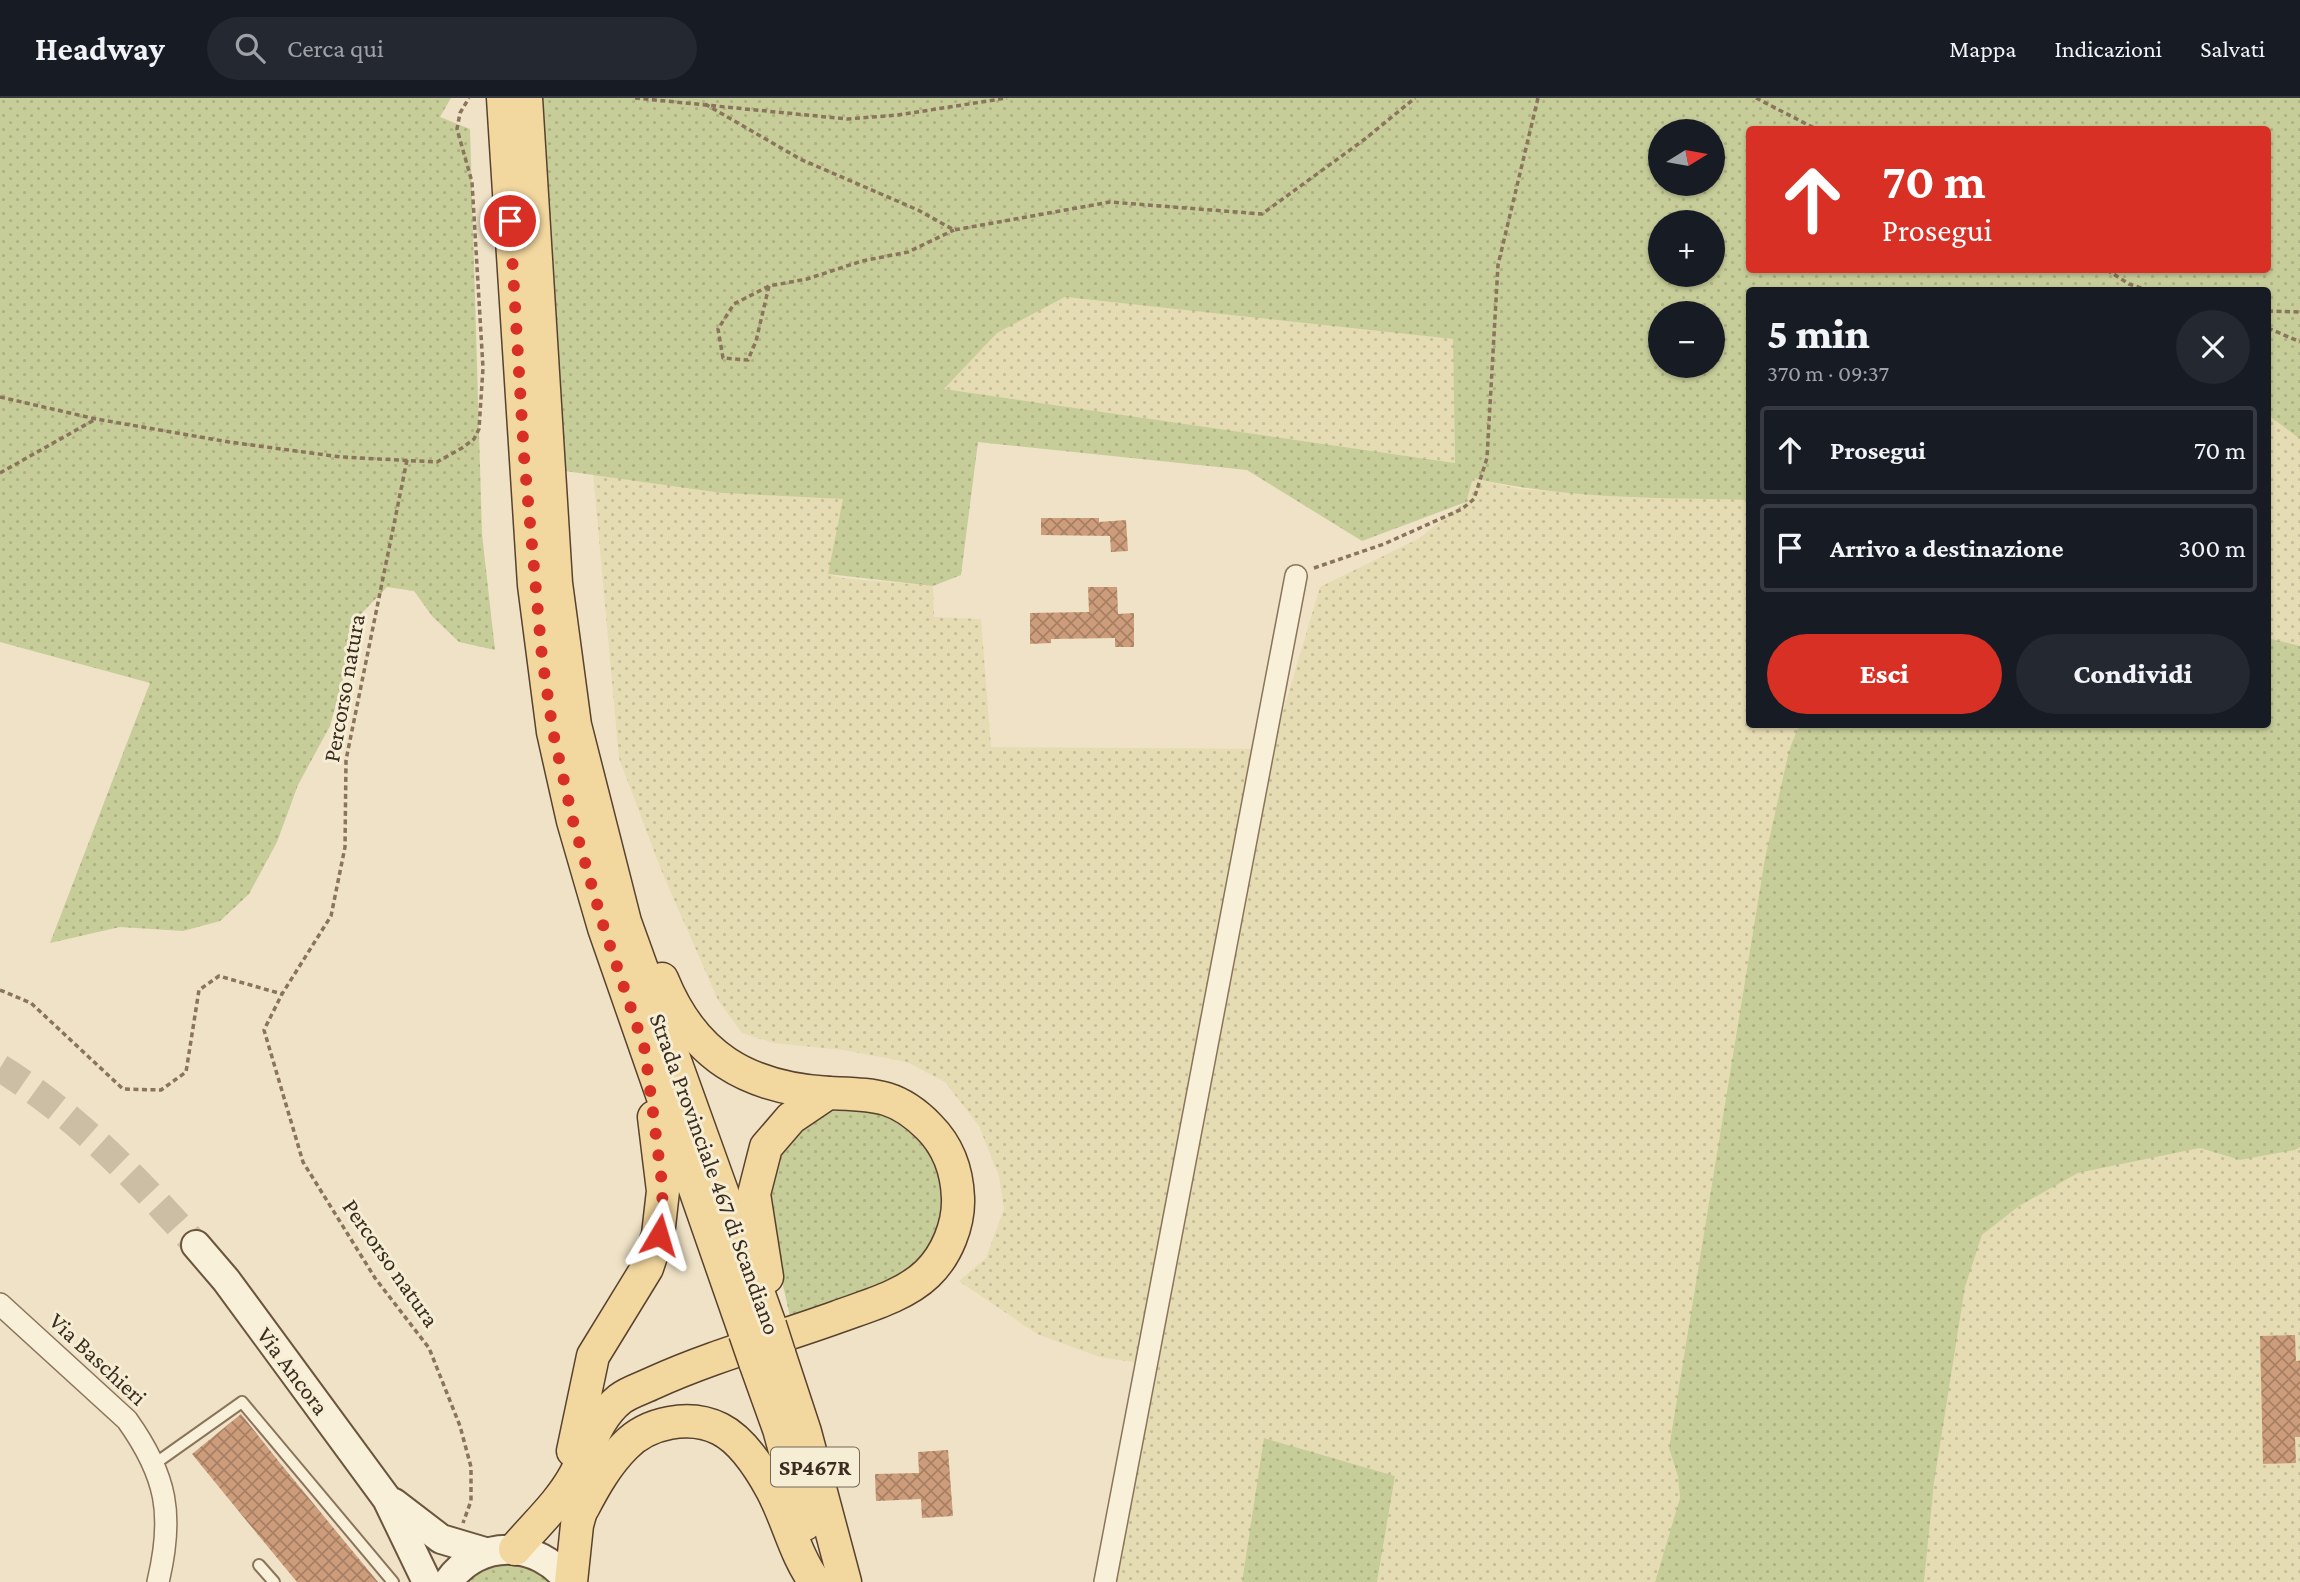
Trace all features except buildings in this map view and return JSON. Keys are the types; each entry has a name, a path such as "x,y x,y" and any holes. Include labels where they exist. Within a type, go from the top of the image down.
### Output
{"main road":[{"name":"Strada Provinciale 467 di Scandiano","path":"515,107 556,583 575,725 617,890 763,1337 779,1429 820,1582"},
{"name":"Strada Provinciale 467 di Scandiano","path":"515,107 524,456 544,669 553,732 573,821 604,928 645,1050 805,1432 845,1582"},
{"path":"448,1582 459,1568 500,1550 549,1514 574,1476 603,1415 622,1397 660,1380 888,1298 927,1274 948,1245 959,1213 957,1177 941,1139 915,1112 886,1097 777,1087 734,1070 703,1047 668,993 640,927 617,890"},
{"path":"549,1514 575,1444 593,1356 647,1268 659,1235 663,1191 645,1050"},
{"path":"763,1337 768,1272 754,1194 766,1147 791,1118 828,1093"},
{"name":"Via Ancora","path":"196,1245 226,1280 387,1499"},
{"path":"570,1582 577,1525 594,1465 608,1433 628,1408 660,1380"},
{"path":"583,1508 602,1472 626,1444 647,1430 673,1422 695,1422 720,1429 738,1442 771,1488 805,1568 815,1582"},
{"path":"387,1499 441,1539 547,1560 570,1582"},
{"path":"387,1499 427,1582"}],"street":[{"path":"1105,1582 1296,576"},
{"name":"Via Baschieri","path":"0,1304 127,1420 153,1465 164,1489 166,1507 167,1543 158,1582"}],"lane":[{"path":"153,1465 242,1402 393,1582"},
{"path":"258,1565 274,1582"}],"path":[{"path":"0,397 96,419 328,455 437,462 463,448 474,439 479,429 483,368 474,199 468,164 457,128 460,113 469,98"},
{"path":"635,98 810,118 847,119 898,115 1007,98"},
{"path":"769,286 756,341 748,360 723,358 718,329 734,304 769,286 807,279 862,261 908,252 954,230 1110,202 1262,214 1365,139 1415,98"},
{"path":"1296,576 1337,558 1384,544 1462,509 1474,499 1487,458 1498,265 1538,98"},
{"path":"1756,98 1810,126"},
{"path":"705,104 800,159 918,210 954,230"},
{"path":"2112,273 2138,287"},
{"path":"2271,311 2300,312"},
{"path":"2271,329 2300,342"},
{"path":"0,473 96,419"},
{"name":"Percorso natura","path":"407,460 346,760 345,847 331,916 282,994 264,1030 303,1163 375,1278 429,1348 460,1426 471,1467 471,1501 463,1524"},
{"path":"0,990 31,1003 123,1089 162,1090 186,1072 198,990 219,976 282,994"}],"shaded area":[{"path":"1065,297 1453,339 1455,463 944,389 997,333"},
{"path":"2271,417 2300,439 2300,646 2271,639"},
{"path":"593,472 722,493 844,499 828,574 842,578 933,586 934,617 981,619 991,747 1272,749 1320,587 1418,539 1465,502 1473,478 1520,489 1628,497 1746,500 1746,728 1800,728 1797,730 1765,858 1669,1448 1678,1477 1680,1498 1655,1582 1377,1582 1395,1476 1265,1438 1242,1582 1116,1582 1154,1365 1100,1357 1037,1334 959,1281 986,1258 1004,1209 999,1176 979,1126 945,1082 907,1062 844,1050 774,1043 742,1033 718,1000 662,872 619,758"},
{"path":"2300,1147 2300,1582 1924,1582 1934,1483 1965,1287 1982,1235 2019,1206 2078,1173 2200,1148 2240,1160"}],"green space":[{"path":"0,98 451,98 440,117 470,129 482,534 495,650 459,642 432,616 414,591 387,587 361,614 330,726 298,785 277,842 249,894 220,921 183,931 120,927 50,943 150,683 0,642"},
{"path":"542,98 2300,98 2300,439 2271,417 2271,287 1746,287 1746,500 1576,494 1473,478 1466,502 1362,541 1247,470 978,442 961,575 933,586 828,574 843,499 722,493 565,471","holes":["1065,297 1453,339 1455,463 944,389 997,333"]},
{"path":"2271,639 2300,646 2300,1147 2240,1160 2200,1148 2078,1173 2019,1206 1982,1235 1965,1287 1934,1483 1924,1582 1655,1582 1680,1498 1678,1477 1669,1448 1765,858 1789,751 1797,730 2271,728"},
{"path":"863,1106 898,1118 912,1127 933,1151 940,1165 945,1195 937,1232 923,1260 901,1277 870,1292 791,1321 762,1192 776,1155 795,1128 828,1112"},
{"path":"1264,1438 1395,1476 1377,1582 1242,1582"},
{"path":"500,1563 527,1568 549,1582 466,1582 483,1568"}],"tunnel":[{"path":"0,1068 28,1086 80,1127 151,1196 196,1245"}],"route":[{"path":"510,221 534,585 553,732 573,821 604,928 645,1050 663,1191 659,1235"}]}
